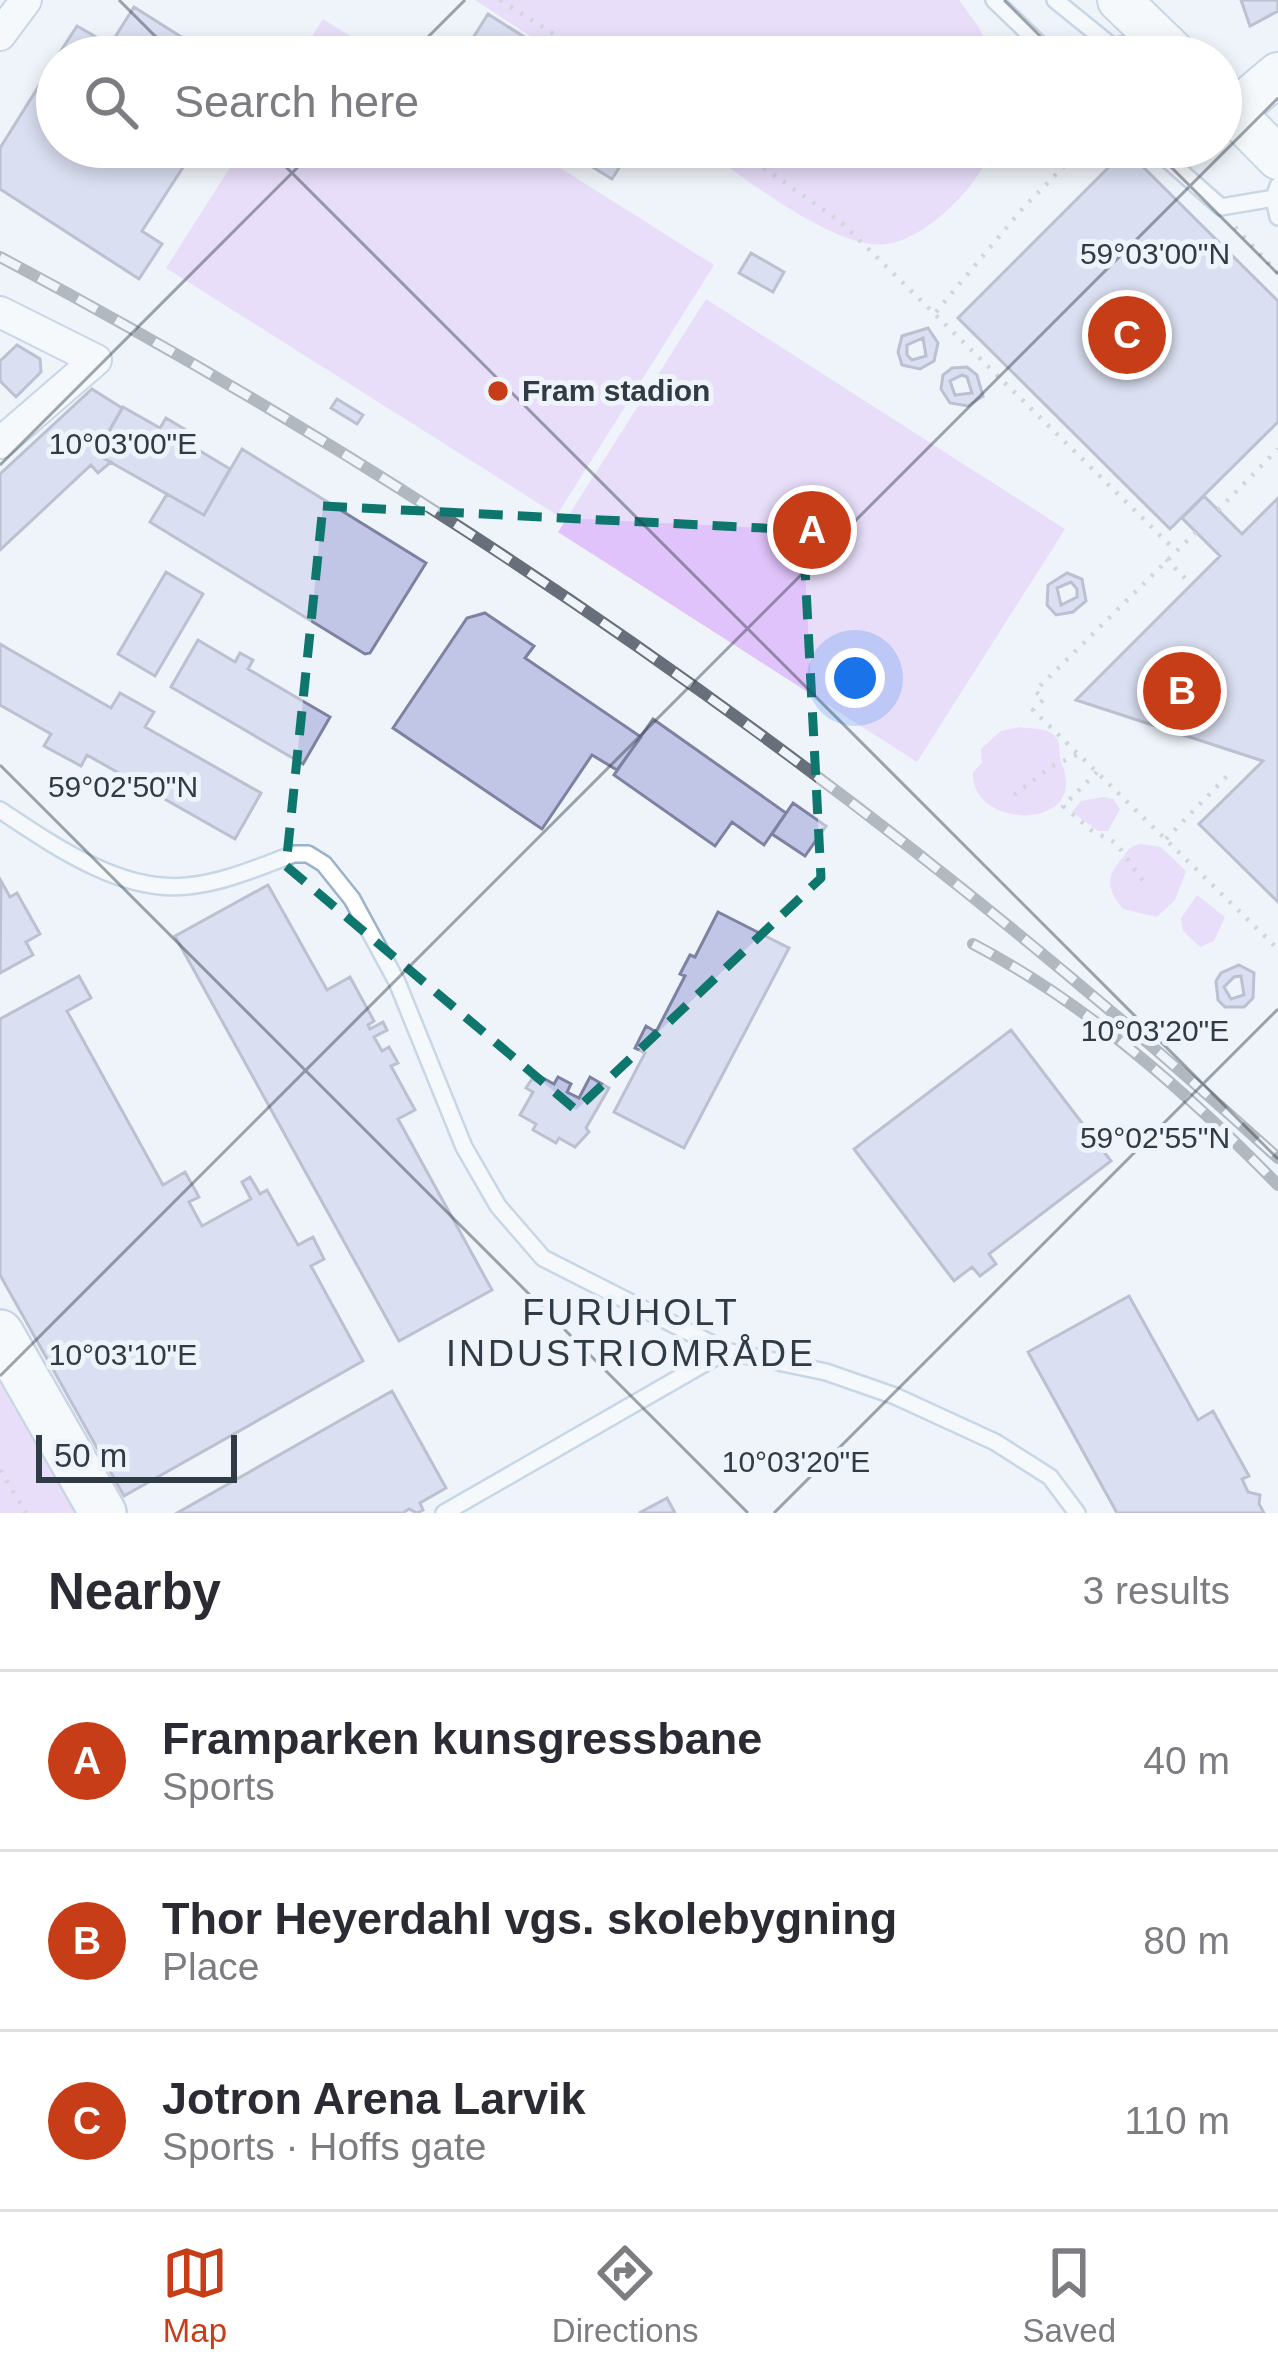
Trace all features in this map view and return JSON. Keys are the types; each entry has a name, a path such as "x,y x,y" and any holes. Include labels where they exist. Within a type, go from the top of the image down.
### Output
{"main road":[{"path":"1242,97 1278,74"},
{"path":"1242,128 1277,181"},
{"path":"0,1333 103,1513"}],"street":[{"path":"0,35 26,0"},
{"path":"0,311 96,360 0,443"}],"lane":[{"path":"994,0 1031,36"},
{"path":"1055,0 1099,36"},
{"path":"1177,168 1221,207 1277,181 1278,217"},
{"path":"0,810 92,864 148,884 200,884 294,854 308,854 325,864 352,899 397,982 443,1104 498,1206 543,1258 726,1351 826,1372 934,1414 1018,1455 1050,1477 1077,1513"},
{"path":"443,1513 726,1351"}],"path":[{"path":"500,0 557,36"},
{"path":"764,168 841,222 1175,550"},
{"path":"936,312 1062,168"},
{"path":"1221,207 1278,273"},
{"path":"1218,510 1278,449"},
{"path":"1196,532 1035,691 1044,700 1034,710 1278,949"},
{"path":"1166,560 1191,584"},
{"path":"1014,794 1052,766 1079,754"},
{"path":"1097,772 1063,806 1115,843 1143,881"},
{"path":"1166,839 1230,773"},
{"path":"0,1470 26,1513"}],"highlighted area":[{"path":"323,506 803,530 821,878 576,1110 286,866"}],"shaded area":[{"path":"475,0 959,0 983,36 530,36"},
{"path":"323,19 350,36 312,36"},
{"name":"Fram stadion","path":"230,168 560,168 714,265 557,515 166,268"},
{"path":"730,168 982,168 966,192 931,224 887,244 842,236"},
{"path":"706,299 1065,529 917,762 558,532"},
{"path":"1019,727 1048,731 1059,744 1066,785 1060,802 1046,812 1007,813 989,805 977,791 973,772 982,763 981,749 1001,731"},
{"path":"1113,799 1120,809 1108,831 1098,831 1072,812 1081,801"},
{"path":"1141,844 1161,847 1186,871 1175,900 1157,917 1123,909 1110,886 1118,863 1130,848"},
{"path":"1197,895 1225,917 1214,941 1200,947 1183,931 1181,918"},
{"path":"0,1384 75,1513 0,1513"}],"building":[{"path":"1241,0 1278,0 1278,11 1250,26"},
{"path":"134,7 180,36 116,36"},
{"path":"488,14 523,36 474,36"},
{"path":"77,26 94,36 71,36"},
{"path":"36,91 36,168 182,168 142,231 162,244 139,279 0,189 0,148"},
{"path":"594,168 619,168 612,179"},
{"path":"1108,168 1144,168 1278,301 1278,422 1170,529 958,318"},
{"path":"751,253 784,272 773,292 739,273"},
{"path":"928,328 938,343 934,361 920,369 902,365 898,352 902,336","holes":["923,338 926,356 912,360 907,345"]},
{"path":"17,345 40,359 41,372 16,397 0,381 0,361"},
{"path":"967,367 977,375 983,396 968,406 950,403 941,389 943,375 952,368","holes":["967,377 972,393 955,395 950,381"]},
{"path":"92,389 122,408 96,454 111,462 98,473 91,465 0,550 0,474"},
{"path":"337,399 363,415 357,424 331,408"},
{"path":"123,407 160,428 166,418 186,430 180,439 230,469 204,515 96,454"},
{"path":"242,449 426,563 370,653 150,522 167,494 204,515"},
{"path":"1204,496 1242,534 1278,498 1278,902 1199,824 1263,761 1076,700 1220,556 1182,518"},
{"path":"166,572 203,594 155,676 118,654"},
{"path":"1067,573 1082,579 1086,601 1073,612 1056,615 1047,605 1048,585","holes":["1071,582 1077,597 1061,605 1057,588"]},
{"path":"485,613 534,646 525,658 641,737 617,770 592,755 542,829 393,728 467,618"},
{"path":"198,640 235,662 240,653 253,660 248,669 330,717 303,764 171,687"},
{"path":"0,644 111,708 120,693 154,712 145,727 261,793 235,839 87,755 81,766 44,746 51,734 0,705"},
{"path":"653,719 786,813 764,845 732,822 715,846 614,775"},
{"path":"793,803 826,826 805,856 772,834"},
{"path":"1,881 10,897 17,893 40,934 26,942 33,955 0,973"},
{"path":"268,885 327,990 350,977 374,1021 370,1029 383,1022 387,1030 374,1037 382,1051 389,1047 398,1063 391,1066 415,1110 398,1119 492,1290 399,1341 175,936"},
{"path":"718,912 789,948 684,1148 614,1112 645,1053 635,1048 646,1026 656,1032 685,976 680,974 690,955 695,957"},
{"path":"1239,965 1254,973 1253,998 1244,1007 1225,1007 1218,1000 1216,981 1221,973","holes":["1241,976 1244,995 1231,999 1224,987"]},
{"path":"79,976 91,998 67,1011 163,1185 185,1172 199,1197 189,1202 202,1226 251,1199 242,1182 250,1177 260,1194 267,1190 298,1245 313,1237 324,1259 311,1266 363,1361 124,1496 0,1275 0,1019"},
{"path":"1011,1030 1111,1161 989,1254 996,1264 980,1276 972,1267 954,1281 854,1149"},
{"path":"541,1077 554,1084 558,1077 571,1084 567,1092 579,1098 590,1077 609,1088 586,1128 589,1132 575,1147 533,1130 536,1124 520,1115 533,1092 526,1088 532,1079 538,1082"},
{"path":"1129,1296 1198,1420 1213,1411 1249,1476 1242,1479 1248,1492 1260,1495 1264,1513 1117,1513 1028,1352"},
{"path":"392,1391 446,1488 420,1503 423,1510 177,1513"},
{"path":"667,1498 675,1513 639,1513"}],"railway":[{"path":"0,257 340,452 667,667 980,903 1278,1158"},
{"path":"973,944 1056,994 1134,1052 1278,1185"}],"place":[{"name":"Jotron Arena Larvik","path":"1127,335"},
{"name":"Fram stadion","path":"498,391"},
{"name":"Framparken kunsgressbane","path":"812,530"},
{"name":"Thor Heyerdahl vgs. skolebygning","path":"1182,691"}],"district":[{"name":"FURUHOLT INDUSTRIOMRÅDE","path":"631,1332"}]}
